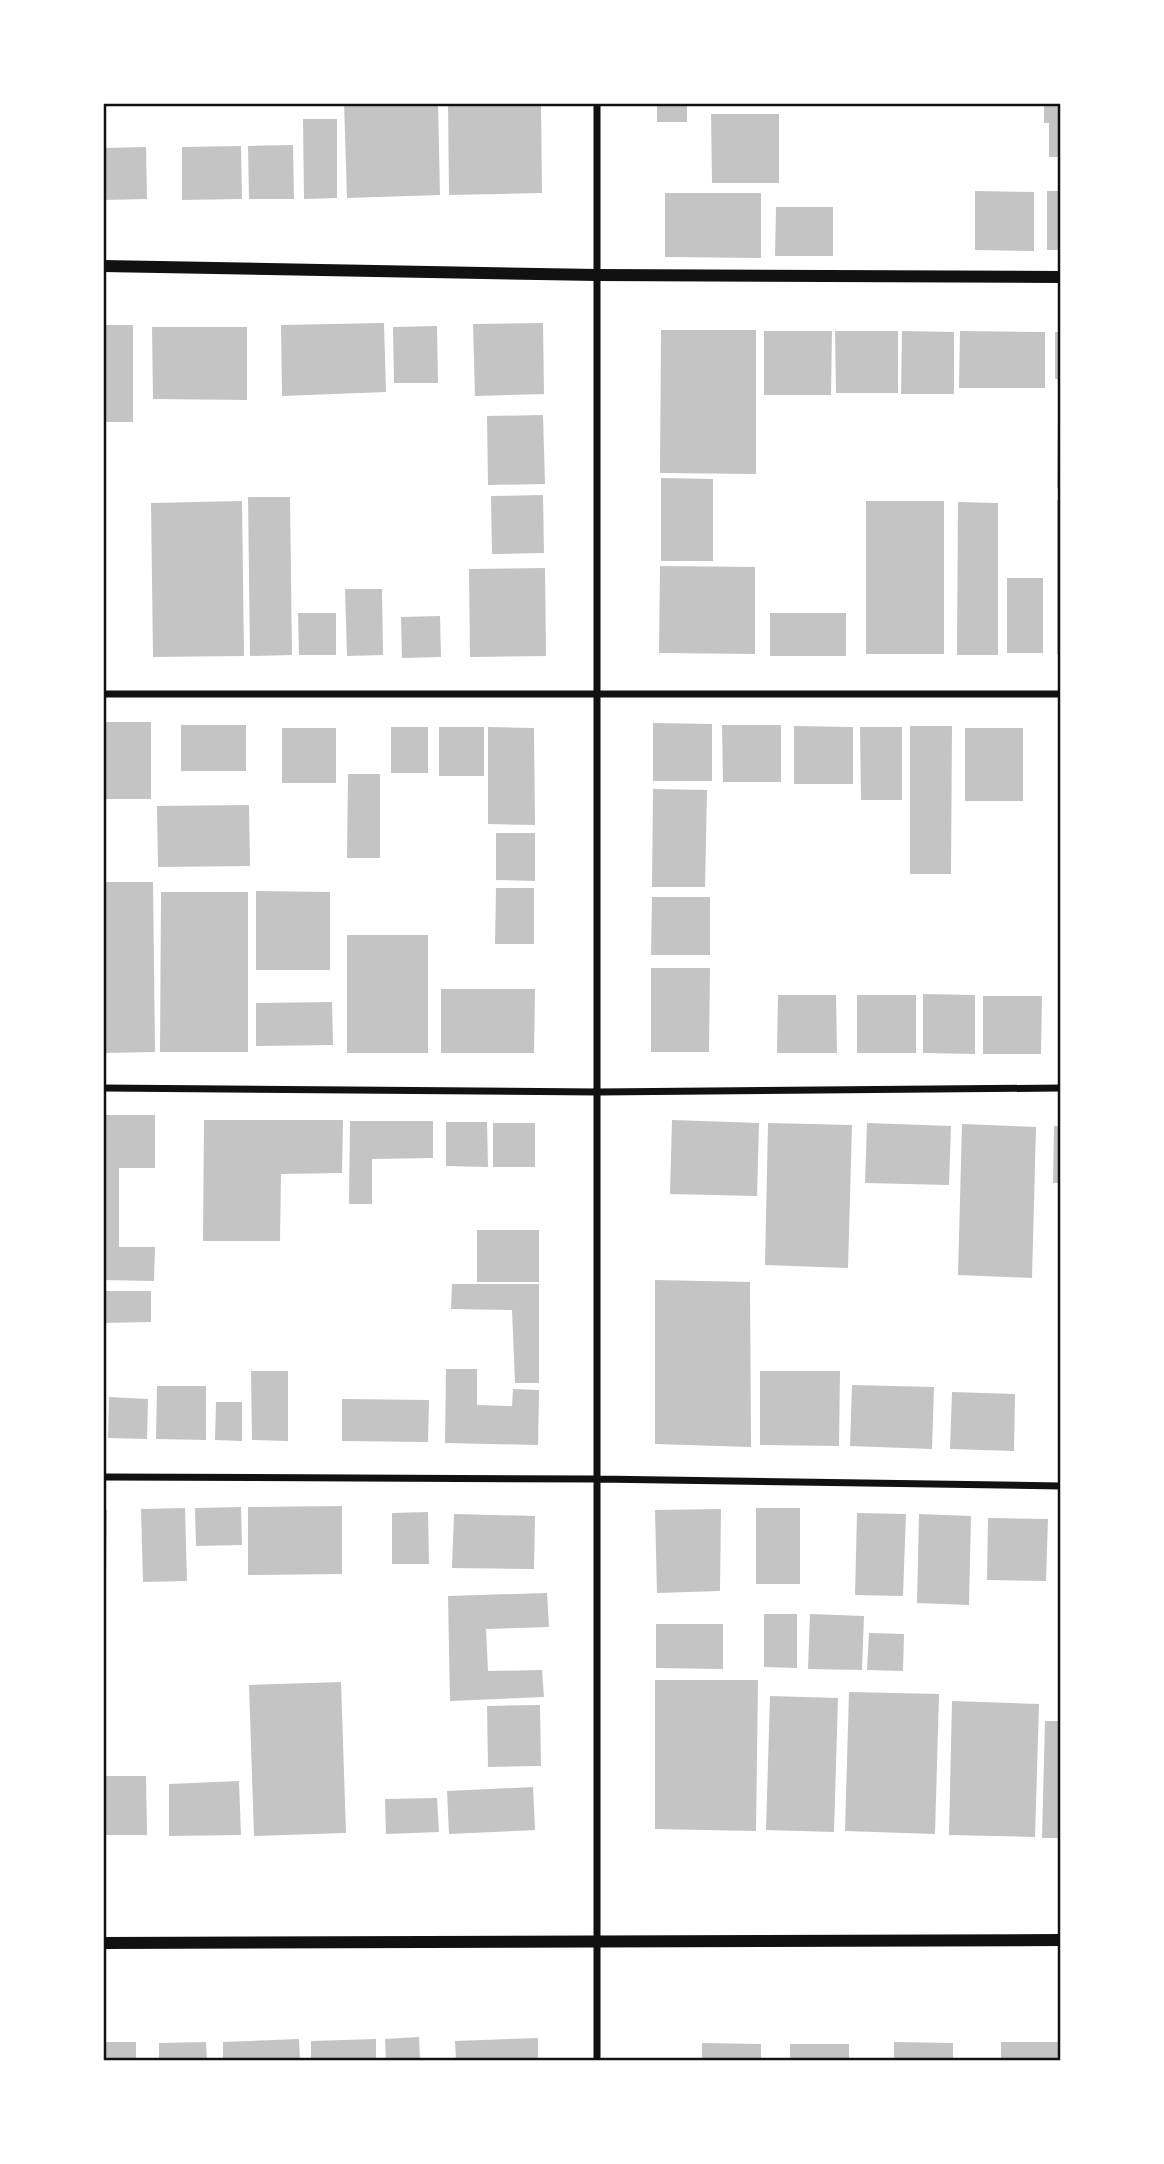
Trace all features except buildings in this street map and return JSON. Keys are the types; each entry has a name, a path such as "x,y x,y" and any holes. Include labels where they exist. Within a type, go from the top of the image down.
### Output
{"street":[{"path":"597,103 597,2061"},
{"path":"103,266 597,275 1061,278"},
{"path":"103,694 1061,694"},
{"path":"103,1088 598,1092 1061,1088"},
{"path":"103,1477 598,1479 1061,1486"},
{"path":"103,1943 1061,1940"}]}
